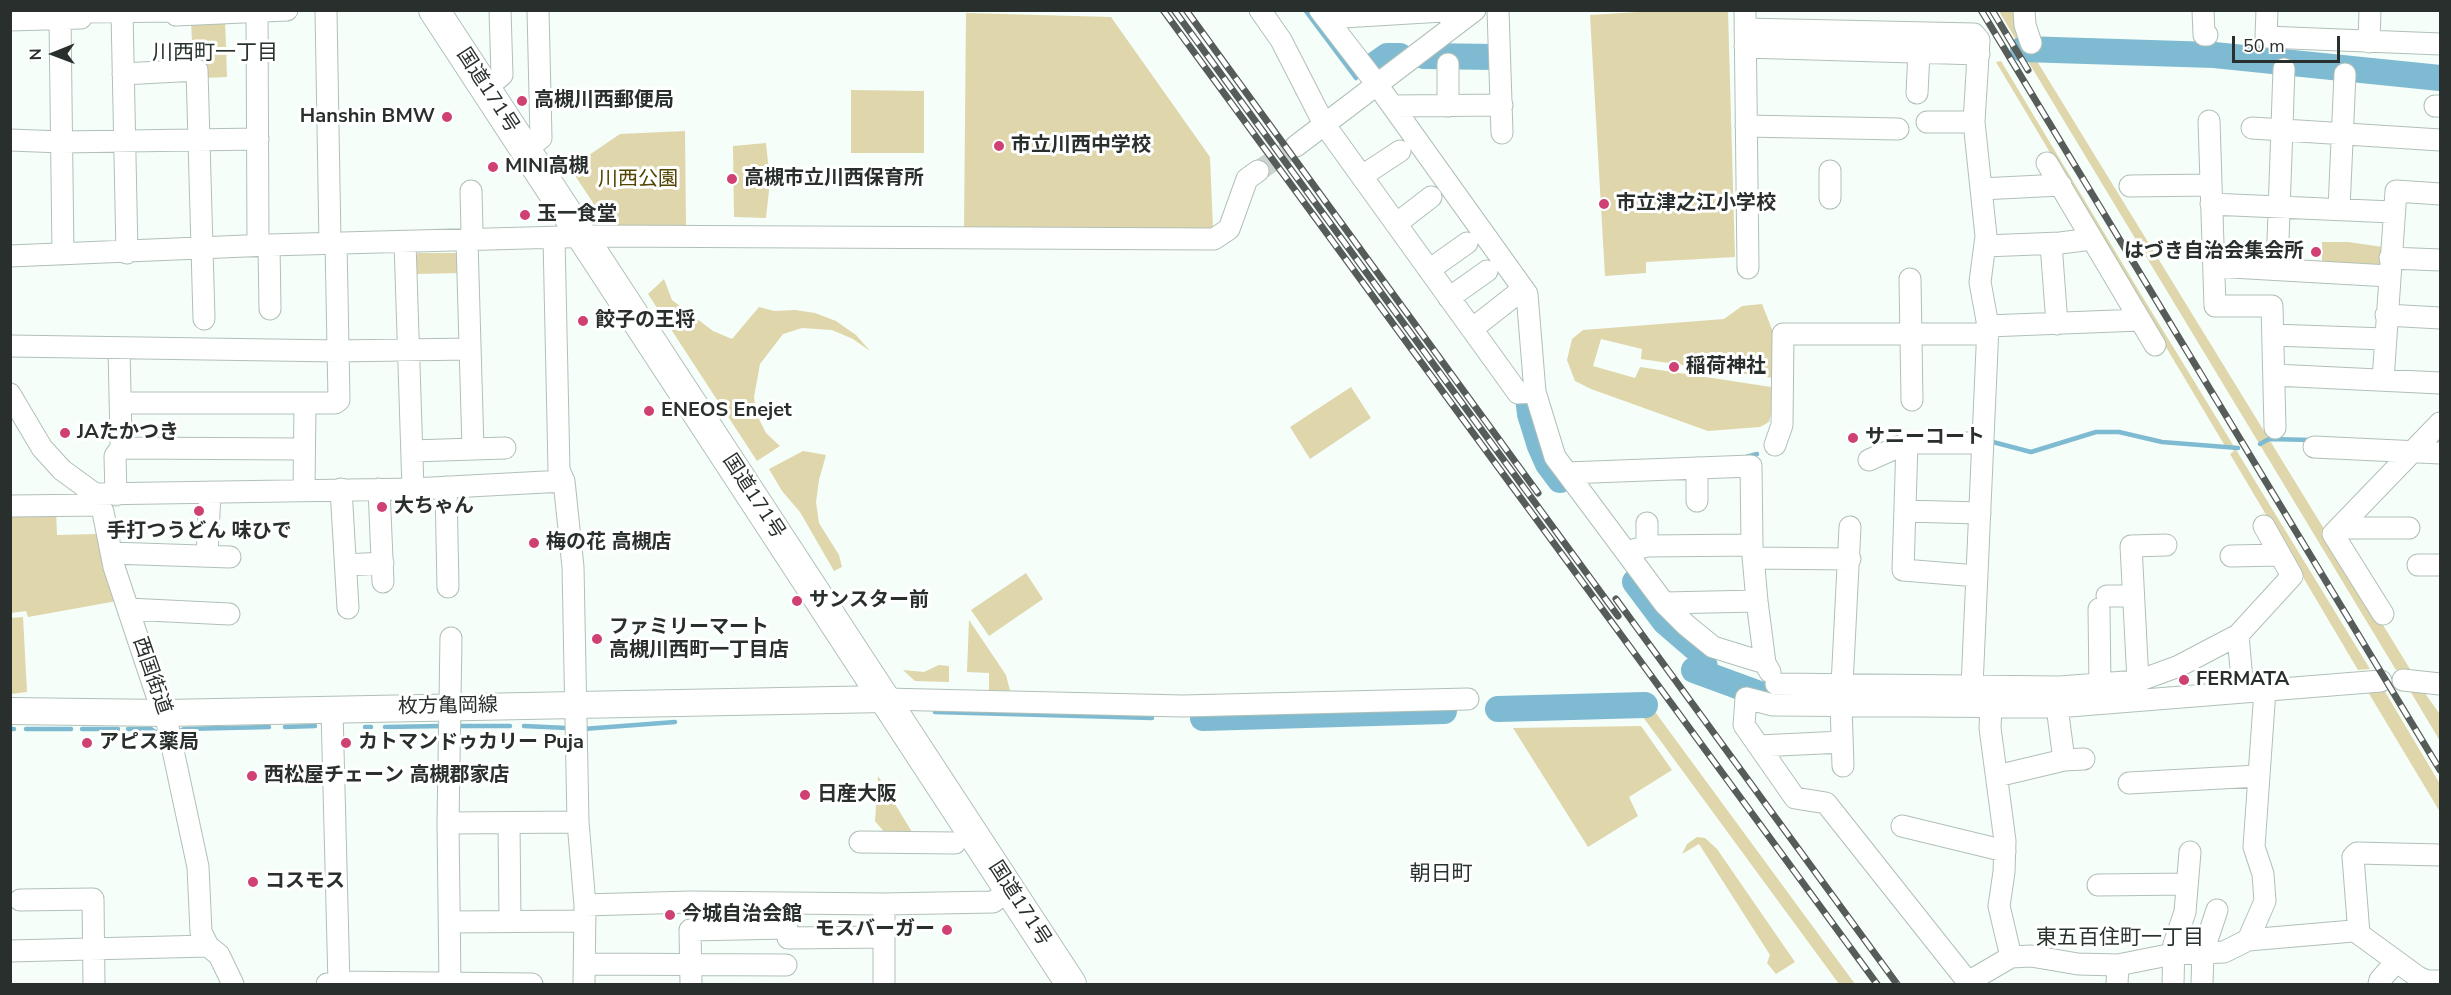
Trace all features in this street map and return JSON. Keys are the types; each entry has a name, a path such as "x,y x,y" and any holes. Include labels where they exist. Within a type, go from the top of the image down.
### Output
{"highway":[{"name":"国道171号","path":"434,10 525,149 568,237 885,699 1071,984"}],"main road":[{"name":"枚方亀岡線","path":"10,711 165,713 885,699"}],"street":[{"path":"10,20 81,18 81,12 176,10 176,15 287,10"},
{"path":"120,403 305,404 335,403 339,400 326,10"},
{"path":"485,88 502,75 500,10"},
{"path":"525,149 541,138 538,10"},
{"path":"1260,10 1281,40 1324,124 1429,270 1518,393 1535,392"},
{"path":"1498,10 1502,133"},
{"path":"2024,10 2025,25 2031,43"},
{"path":"2203,10 2204,35 2207,35"},
{"path":"2267,10 2266,37 2440,44"},
{"path":"2369,42 2370,10"},
{"path":"109,11 123,74 127,253"},
{"path":"1323,14 1443,11 1466,17"},
{"path":"257,12 258,139 270,309"},
{"path":"1323,14 1377,83 1527,294 1535,392 1555,457 1664,603 1713,647 1765,663"},
{"path":"1296,146 1466,17"},
{"path":"60,19 63,254"},
{"path":"1748,268 1745,29 1860,40 1919,52 1978,54"},
{"path":"1860,40 1974,34 1979,40 1974,122 1985,246 1980,282 1988,330 1977,576 1983,694 1997,776 2005,851 1999,906 2011,957"},
{"path":"1917,93 1919,52"},
{"path":"1448,64 1448,106"},
{"path":"2277,269 2284,69"},
{"path":"123,74 197,70 204,320"},
{"path":"2339,209 2345,74"},
{"path":"1393,106 1502,105"},
{"path":"2209,121 2215,306 2272,306 2275,428"},
{"path":"1927,122 1974,122"},
{"path":"1746,126 1862,137 1899,129"},
{"path":"2253,128 2440,140"},
{"path":"10,140 62,142 258,139"},
{"path":"1362,176 1400,151"},
{"path":"2047,163 2155,345"},
{"path":"10,256 127,253 264,245 568,237 1214,239 1229,229 1247,179 1258,171"},
{"path":"1830,171 1830,198"},
{"path":"1981,189 2061,186"},
{"path":"2130,186 2211,194 2279,207 2392,212"},
{"path":"471,191 472,231 467,241 473,449"},
{"path":"2383,380 2392,212 2396,191 2440,194"},
{"path":"1396,224 1431,197"},
{"path":"568,237 559,470 564,481 573,567 578,822 585,913 584,974 786,975 787,903"},
{"path":"1985,246 2051,244 2092,239"},
{"path":"405,242 413,489"},
{"path":"1429,270 1467,243"},
{"path":"2051,244 2057,324"},
{"path":"2214,266 2277,269 2389,267 2440,260"},
{"path":"1449,297 1487,271"},
{"path":"1910,279 1912,400"},
{"path":"1472,329 1523,289"},
{"path":"2386,315 2440,318"},
{"path":"1775,445 1782,425 1783,334 1911,335 2140,320"},
{"path":"2273,335 2385,339"},
{"path":"10,346 338,351 469,349"},
{"name":"西国街道","path":"119,349 121,448 115,456 103,498 111,553 157,696 165,713 198,867 201,932 207,946 219,955 233,984"},
{"path":"2274,375 2440,383"},
{"path":"10,394 30,431 48,456 70,477 103,498"},
{"path":"304,490 305,404"},
{"path":"2383,614 2333,534 2416,451 2440,423"},
{"path":"1869,460 1907,443 1983,443"},
{"path":"1907,443 1903,570 1977,576"},
{"path":"2314,447 2440,453"},
{"path":"121,448 304,449"},
{"path":"412,451 505,448"},
{"path":"1566,473 1751,466 1753,552 1757,601 1765,663 1774,696"},
{"path":"1697,468 1697,501"},
{"path":"10,506 210,492 413,489 564,481"},
{"path":"446,487 448,587"},
{"path":"341,489 348,608"},
{"path":"346,565 383,573 379,489"},
{"path":"207,556 210,492"},
{"path":"1905,511 1980,513"},
{"path":"1647,523 1647,546"},
{"path":"1983,694 2057,707 2127,691 2238,635 2292,576 2264,526"},
{"path":"1843,766 1850,527"},
{"path":"2339,528 2409,528"},
{"path":"2127,691 2133,596 2131,546 2166,545"},
{"path":"1626,552 1647,546 1850,560"},
{"path":"111,553 230,557"},
{"path":"2232,556 2280,555"},
{"path":"2418,565 2440,565"},
{"path":"2100,686 2103,602 2133,596"},
{"path":"1664,603 1757,601"},
{"path":"128,609 228,614"},
{"path":"2238,635 2243,692"},
{"path":"451,638 448,823 454,983"},
{"path":"2403,680 2440,684"},
{"path":"2358,928 2353,931 2248,940 2229,951 2173,954 2117,975 2078,964 2031,956 2011,957 1968,982 1826,803 1795,798 1744,725 1746,698 1983,694 2100,686 2127,691 2243,692 2380,681"},
{"path":"2248,940 2265,901 2263,874 2254,847 2265,690"},
{"path":"885,699 1183,706 1468,699"},
{"path":"1997,776 2074,760 2057,707"},
{"path":"332,710 335,984 532,984"},
{"path":"1759,746 1842,742"},
{"path":"2140,788 2195,772 2258,776"},
{"path":"448,823 578,822"},
{"path":"509,823 510,921"},
{"path":"1910,833 2005,851"},
{"path":"860,842 955,843"},
{"path":"2173,984 2173,954 2185,912 2190,852"},
{"path":"2431,982 2396,962 2359,934 2352,857 2356,853 2440,855"},
{"path":"2098,885 2123,878 2187,884"},
{"path":"450,922 510,921 690,902 884,904 993,902 1010,890"},
{"path":"20,900 93,899 94,984"},
{"path":"690,902 691,975"},
{"path":"884,904 884,984"},
{"path":"2202,984 2203,952 2217,910"},
{"path":"690,930 884,937"},
{"path":"10,951 207,946"},
{"path":"2379,984 2396,962"}],"green space":[{"path":"1672,10 1728,11 1735,257 1646,262 1646,273 1605,276 1590,15"},
{"path":"1999,11 2017,11 2025,45 2019,45"},
{"path":"966,13 1111,17 1210,157 1213,228 964,229"},
{"path":"225,19 227,77 203,78 193,64 191,20"},
{"path":"2023,53 2032,53 2410,669 2396,670"},
{"path":"2001,61 2370,669 2358,670 2230,454 2234,451 2231,446 2225,446 1996,62"},
{"path":"851,90 924,91 924,153 851,153"},
{"name":"川西公園","path":"685,131 686,227 609,227 570,168 620,134"},
{"path":"766,143 770,181 766,218 734,217 733,146"},
{"path":"2322,242 2348,242 2383,247 2383,264 2322,264"},
{"path":"418,253 457,253 462,273 415,274 415,258"},
{"path":"664,279 672,300 713,331 732,339 759,307 774,311 795,310 815,313 836,321 856,335 870,351 853,339 832,330 802,328 783,334 760,364 754,397 756,413 766,433 780,446 757,461 648,294"},
{"name":"稲荷神社","path":"1762,304 1779,347 1773,378 1641,359 1642,349 1601,339 1593,366 1635,378 1640,367 1771,387 1776,392 1769,422 1760,427 1708,431 1591,389 1575,381 1567,360 1572,339 1583,330 1724,319 1742,306"},
{"path":"1351,387 1371,418 1310,459 1290,427"},
{"path":"803,451 826,455 816,502 819,523 839,555 842,567 834,571 800,512 782,491 769,469"},
{"path":"56,509 57,535 97,534 117,601 28,617 26,611 11,613 10,510"},
{"path":"1026,573 1043,599 989,636 971,610"},
{"path":"23,617 27,692 11,694 11,618"},
{"path":"969,620 1006,675 1010,691 989,690 989,673 967,672"},
{"path":"939,665 949,666 949,682 915,681 903,670 924,672"},
{"path":"2409,689 2422,689 2439,713 2440,741"},
{"path":"2384,690 2440,784 2440,812 2368,692"},
{"path":"1653,709 1855,984 1839,984 1643,717"},
{"path":"1641,726 1672,770 1629,797 1638,816 1588,847 1513,728"},
{"path":"878,776 912,832 885,833 875,821"},
{"path":"1697,837 1705,838 1717,849 1795,962 1776,974 1767,963 1770,955 1699,844 1682,854 1687,844"}],"waterway":[{"path":"1305,10 1356,78"},
{"path":"2023,49 2214,55 2440,78"},
{"path":"1370,68 1387,56 1400,56"},
{"path":"1424,56 1495,57"},
{"path":"1528,397 1530,414 1540,446 1548,464 1560,480"},
{"path":"1989,441 2031,452 2096,432 2119,432 2162,442 2238,448"},
{"path":"2260,444 2269,439 2311,440"},
{"path":"1746,457 1757,454"},
{"path":"1635,582 1665,622 1701,653 1707,674"},
{"path":"1694,670 1765,696 1776,697"},
{"path":"1498,709 1645,705"},
{"path":"1203,718 1444,711"},
{"path":"935,712 1152,718"},
{"path":"583,729 675,722"},
{"path":"285,727 315,726"},
{"path":"385,727 443,726"},
{"path":"456,726 510,726"},
{"path":"524,726 567,728"},
{"path":"176,733 184,729 269,727"},
{"path":"365,727 371,727"},
{"path":"26,729 71,729"},
{"path":"82,729 118,729"},
{"path":"128,729 151,729 157,733"}],"tunnel":[{"path":"1258,171 1296,146"}],"railway":[{"path":"1163,10 1877,984"},
{"path":"1174,10 1618,616"},
{"path":"1186,10 1538,493"},
{"path":"1981,10 2440,770"},
{"path":"1992,10 2028,70"},
{"path":"1616,599 1897,984"}],"place":[{"name":"高槻川西郵便局","path":"522,101"},
{"name":"Hanshin BMW","path":"447,117"},
{"name":"市立川西中学校","path":"999,146"},
{"name":"MINI高槻","path":"493,167"},
{"name":"高槻市立川西保育所","path":"732,179"},
{"name":"市立津之江小学校","path":"1604,204"},
{"name":"玉一食堂","path":"525,215"},
{"name":"はづき自治会集会所","path":"2316,252"},
{"name":"餃子の王将","path":"583,321"},
{"name":"稲荷神社","path":"1674,367"},
{"name":"ENEOS Enejet","path":"649,411"},
{"name":"JAたかつき","path":"65,433"},
{"name":"サニーコート","path":"1853,438"},
{"name":"大ちゃん","path":"382,507"},
{"name":"手打つうどん 味ひで","path":"199,511"},
{"name":"梅の花 高槻店","path":"534,543"},
{"name":"サンスター前","path":"797,601"},
{"name":"ファミリーマート 高槻川西町一丁目店","path":"597,639"},
{"name":"FERMATA","path":"2184,680"},
{"name":"アピス薬局","path":"87,743"},
{"name":"カトマンドゥカリー Puja","path":"346,743"},
{"name":"西松屋チェーン 高槻郡家店","path":"252,776"},
{"name":"日産大阪","path":"805,795"},
{"name":"コスモス","path":"253,882"},
{"name":"今城自治会館","path":"670,915"},
{"name":"モスバーガー","path":"947,930"}],"district":[{"name":"川西町一丁目","path":"215,54"},
{"name":"朝日町","path":"1441,875"},
{"name":"東五百住町一丁目","path":"2120,939"}]}
